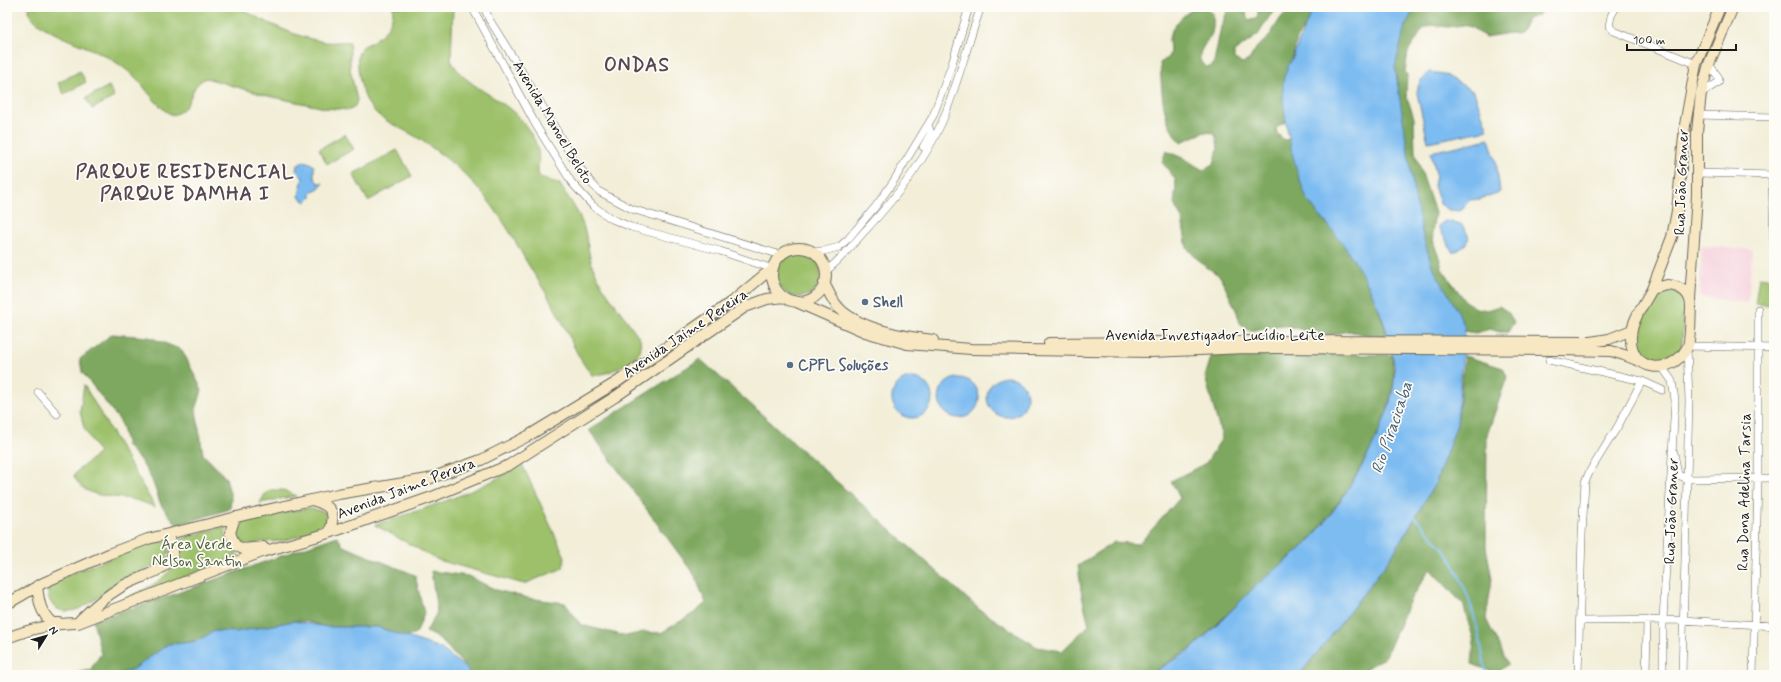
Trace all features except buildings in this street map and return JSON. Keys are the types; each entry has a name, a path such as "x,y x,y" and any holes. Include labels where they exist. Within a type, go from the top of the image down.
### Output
{"main road":[{"path":"1652,289 1667,285 1675,286 1686,291 1690,298 1691,306 1688,347 1675,362 1662,367 1654,367 1638,360 1633,349 1631,338 1632,330 1635,321 1652,289 1672,237 1677,211 1685,125 1696,64 1720,7"},
{"name":"Rua João Graner","path":"1690,298 1697,173 1697,132 1701,93 1709,64 1733,7"},
{"path":"800,248 810,251 820,259 825,272 824,283 816,296 809,300 794,301 784,297 774,286 772,270 781,254 800,248"},
{"name":"Avenida Jaime Pereira","path":"7,604 37,586 131,545 236,517 311,500 428,478 481,460 528,436 617,382 734,300 772,270"},
{"name":"Avenida Investigador Lucídio Leite","path":"824,283 839,309 857,322 891,332 930,339 976,343 1250,341 1378,346"},
{"name":"Avenida Jaime Pereira","path":"7,638 32,628 62,623 78,623 285,544 329,533 432,497 509,465 615,397 745,307 767,299 784,297"},
{"name":"Avenida Investigador Lucídio Leite","path":"794,301 865,332 907,344 970,349 1151,352 1246,348 1590,342 1609,339 1632,330"},
{"name":"Avenida Investigador Lucídio Leite","path":"1475,345 1611,351 1624,354 1642,362"},
{"path":"311,500 326,504 333,514 333,522 329,533"},
{"path":"236,517 230,533 235,545 243,549 285,544"},
{"path":"78,623 100,601 116,590 164,566 170,560 173,552 172,542 166,535"},
{"path":"37,586 39,604 43,615 52,623 62,623"}],"street":[{"name":"Avenida Manoel Beloto","path":"472,7 537,127 572,183 592,206 612,219 631,227 720,251 772,270"},
{"name":"Avenida Manoel Beloto","path":"484,7 489,19 529,83 572,157 592,184 600,192 632,209 781,254"},
{"path":"810,251 824,251 839,247 848,239 876,206 893,182 928,125 942,95 968,7"},
{"path":"825,272 836,264 886,209 911,175 941,123 953,93 980,7"},
{"path":"1616,7 1611,16 1609,26 1614,31 1696,64"},
{"path":"1701,93 1719,82 1719,78 1709,64"},
{"path":"1698,115 1774,117"},
{"path":"911,175 914,165 930,133 928,125"},
{"path":"1697,173 1773,175 1774,246"},
{"name":"Rua Dona Adelina Tarsia","path":"1753,675 1758,479 1758,309"},
{"path":"1688,347 1774,348"},
{"name":"Rua João Graner","path":"1682,675 1688,479 1688,347"},
{"path":"1549,360 1642,381 1662,390"},
{"path":"1662,367 1672,381 1674,389 1663,620 1663,675"},
{"path":"1578,675 1585,482 1590,471 1618,426 1642,381"},
{"path":"38,392 57,414"},
{"path":"1672,443 1678,475 1688,479 1774,478"},
{"path":"1580,621 1683,620 1754,626 1774,626"},
{"path":"1646,675 1647,621"}],"shaded area":[{"path":"1702,246 1752,250 1748,303 1699,297"}],"green space":[{"path":"29,7 238,7 269,23 303,37 325,42 350,42 350,69 357,100 355,106 350,110 325,108 268,96 206,78 196,86 185,107 173,115 163,109 135,77 123,67 100,53 46,29 31,15"},
{"path":"393,7 453,7 451,60 465,77 512,111 529,130 534,138 538,151 539,176 549,181 559,183 573,205 584,228 591,262 598,277 640,339 640,352 624,365 613,371 593,376 582,362 547,294 509,230 483,194 470,179 443,156 414,136 382,118 370,106 360,81 358,54 362,48 383,33 390,24"},
{"path":"1201,7 1213,13 1212,33 1200,54 1201,62 1206,67 1210,67 1214,62 1221,27 1229,7 1245,7 1247,18 1250,20 1256,19 1258,15 1258,7 1279,7 1269,17 1258,35 1234,52 1234,59 1243,63 1249,60 1257,47 1268,38 1280,19 1290,7 1314,7 1312,17 1300,33 1294,51 1291,71 1290,120 1278,126 1276,129 1277,133 1284,140 1291,139 1302,186 1326,224 1331,227 1368,272 1387,336 1372,336 1348,331 1320,335 1281,325 1249,331 1240,323 1237,312 1220,276 1202,264 1187,248 1182,219 1174,204 1176,187 1175,179 1162,162 1166,151 1185,159 1203,170 1213,165 1218,145 1214,133 1205,132 1181,142 1178,140 1172,131 1165,113 1160,63 1169,55 1170,34 1176,24 1191,10"},
{"path":"1402,7 1544,7 1538,16 1527,19 1521,32 1517,34 1510,33 1485,37 1471,27 1463,25 1448,27 1432,25 1423,29 1408,52 1405,72 1407,75 1406,94 1414,118 1415,152 1435,213 1432,232 1434,244 1442,269 1466,302 1476,308 1487,310 1499,306 1508,312 1514,322 1508,332 1499,332 1490,329 1475,333 1464,331 1433,284 1384,98"},
{"path":"80,71 86,82 64,94 58,83"},
{"path":"109,86 114,97 92,109 86,98"},
{"path":"345,134 354,149 327,164 319,149"},
{"path":"397,150 412,176 368,201 353,174"},
{"path":"795,253 803,253 815,259 821,271 821,279 815,291 803,297 795,297 783,291 777,279 777,271 783,259"},
{"path":"1759,277 1774,279 1774,305 1755,304"},
{"path":"1666,292 1676,292 1684,303 1682,345 1675,355 1665,361 1654,363 1649,362 1641,356 1639,352 1638,326 1648,308"},
{"path":"112,334 149,337 182,350 202,390 196,410 203,454 226,478 231,497 230,509 177,525 161,505 152,480 140,460 127,446 120,421 82,372 80,359"},
{"path":"1212,354 1392,355 1394,380 1387,411 1375,441 1349,488 1311,539 1261,582 1194,646 1148,675 469,675 468,670 440,639 426,632 437,612 431,571 468,576 496,590 528,598 565,603 581,625 626,636 644,632 661,633 694,613 706,603 695,576 589,430 700,359 980,610 1037,647 1062,651 1089,625 1082,596 1078,566 1114,542 1139,544 1180,498 1171,481 1206,463 1222,438 1205,377"},
{"path":"1465,356 1503,368 1507,377 1487,435 1486,547 1492,579 1486,619 1508,664 1496,673 1472,664 1474,641 1463,604 1430,569 1410,600 1386,656 1357,675 1299,675 1392,556 1420,510 1457,424"},
{"path":"84,385 155,507 135,500 92,493 79,484 74,476 77,471 99,453 84,428 80,411"},
{"path":"522,464 565,557 563,568 524,584 438,560 375,525 469,492"},
{"path":"270,490 283,490 296,496 260,503 265,494"},
{"path":"310,508 325,512 328,523 326,528 282,541 263,542 249,545 242,543 237,538 235,532 238,525 248,519"},
{"name":"Área Verde Nelson Santin","path":"227,526 225,535 227,543 229,547 239,556 106,607 144,590 166,575 174,565 179,553 179,539"},
{"path":"337,536 343,546 415,575 424,613 417,632 407,637 377,627 327,627 305,621 294,621 236,632 214,631 198,641 168,644 135,668 118,675 67,675 90,670 101,654 93,620 158,600"},
{"path":"164,539 168,541 169,552 167,558 119,582 98,598 81,608 72,611 64,611 56,608 50,601 48,596 48,586 54,580"}],"water":[{"name":"Rio Piracicaba","path":"1315,7 1415,7 1405,26 1395,67 1415,198 1423,236 1432,266 1458,311 1465,328 1457,424 1436,482 1392,556 1299,675 1148,675 1196,645 1259,583 1299,551 1311,539 1353,481 1367,456 1388,407 1394,384 1394,364 1391,347 1380,313 1357,265 1334,232 1309,202 1299,177 1289,140 1284,104 1284,77 1306,24"},
{"path":"1429,72 1444,74 1474,92 1488,130 1428,142 1417,93 1418,86 1424,76"},
{"path":"1489,139 1496,161 1500,192 1480,199 1470,200 1460,211 1449,210 1440,204 1434,186 1436,174 1431,152"},
{"path":"304,161 314,166 314,177 318,183 323,183 319,188 311,192 311,197 306,202 299,197 303,177 296,170 297,166"},
{"path":"1445,221 1461,224 1468,238 1467,244 1453,253 1438,226"},
{"path":"1007,377 1021,383 1027,397 1021,411 1007,417 993,411 987,397 993,383"},
{"path":"912,378 926,384 932,398 926,412 912,418 898,412 892,398 898,384"},
{"path":"959,378 973,384 979,398 973,412 959,418 945,412 939,398 945,384"},
{"path":"294,621 327,627 377,627 440,648 468,670 469,675 119,675 135,668 168,644 197,641 214,631 236,632"}],"waterway":[{"path":"1414,516 1438,542 1450,558 1464,586 1478,629 1486,675"}],"place":[{"name":"Shell","path":"865,302"},
{"name":"CPFL Soluções","path":"790,365"}],"district":[{"name":"ONDAS","path":"637,64"},
{"name":"PARQUE RESIDENCIAL PARQUE DAMHA I","path":"185,182"}]}
